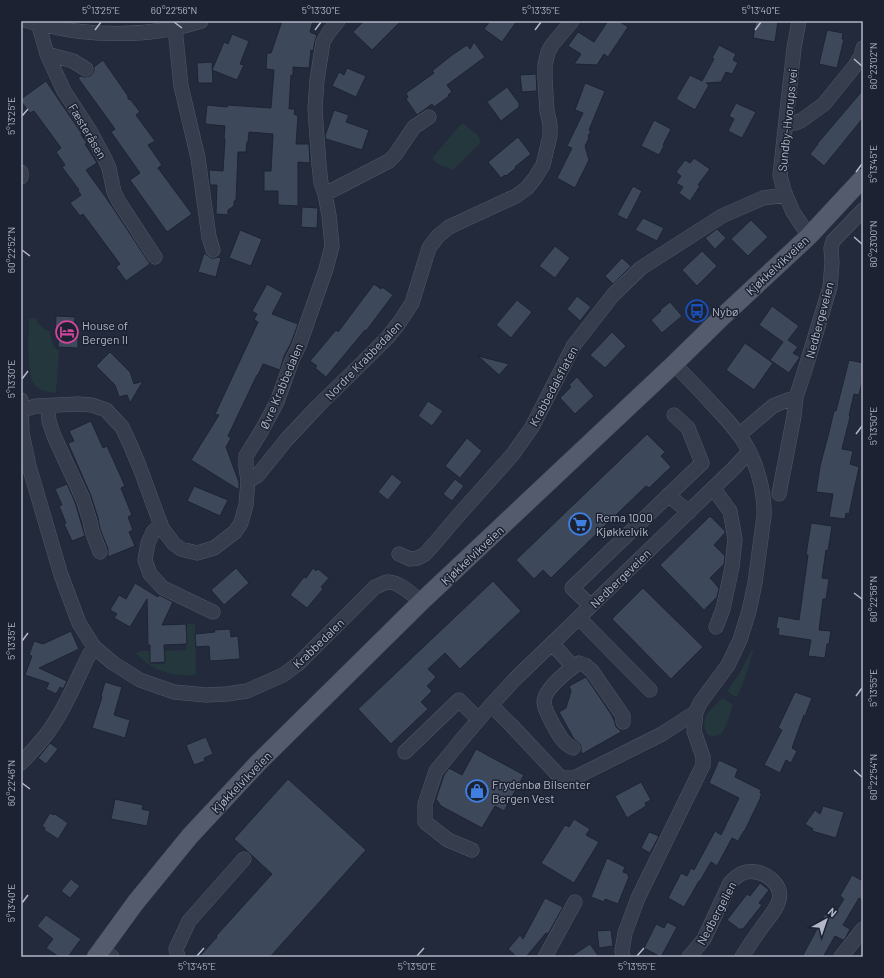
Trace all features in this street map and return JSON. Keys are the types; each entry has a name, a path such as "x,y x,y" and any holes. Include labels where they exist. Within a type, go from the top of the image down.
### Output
{"main road":[{"name":"Kjøkkelvikveien","path":"103,954 149,885 195,831 258,763 421,602 808,236 863,178"}],"street":[{"name":"Fæsteråsen","path":"32,22 75,31 113,34 142,33 175,28 201,21"},
{"name":"Øvre Krabbedalen","path":"21,405 50,406 78,404 92,405 106,410 122,427 140,468 162,528 174,544 181,549 197,553 214,548 234,532 241,523 246,505 248,481 246,456 277,402 292,360 299,346 326,269 332,246 329,215 325,194 321,183 315,108 317,80 323,42 338,21"},
{"name":"Nordre Krabbedalen","path":"248,481 258,475 287,438 388,337 399,323 412,303 429,248 438,236 449,227 516,196 527,188 535,178 543,165 550,136 545,79 548,52 572,21"},
{"name":"Sundby-Hvorups vei","path":"799,21 794,48 780,175 784,191 793,212 808,236"},
{"name":"Fæsteråsen","path":"32,22 64,92 90,131 105,159 114,192 119,202 155,257"},
{"path":"175,28 181,86 198,158 209,237 213,250"},
{"path":"787,122 795,123 802,120 824,104 854,67 863,48"},
{"path":"47,54 74,61 86,69"},
{"path":"325,194 388,161 395,155 414,127 429,117"},
{"path":"21,172 21,177"},
{"name":"Krabbedalsflaten","path":"399,554 410,559 418,558 425,554 513,454 532,427 574,345 613,295 636,273 722,216 763,198 786,195"},
{"name":"Nedbergeveien","path":"779,494 794,416 796,397 830,287 833,241 863,210"},
{"path":"623,957 622,951 625,933 638,898 702,766 703,757 694,730 696,712 700,703 728,665 740,640 749,612 755,583 764,516 764,506 759,477 744,442 716,408 674,364"},
{"path":"739,435 773,406 796,397"},
{"name":"Krabbedalen","path":"21,405 22,433 29,466 61,575 79,623 94,647 113,663 140,680 174,692 206,695 246,691 283,675 293,668 375,587 386,582 391,582 403,587 421,602"},
{"path":"50,406 48,409 49,421 54,436 83,499 92,531 100,552"},
{"path":"591,606 572,588 702,464 688,428 674,415"},
{"name":"Nedbergeveien","path":"472,850 448,840 425,822 425,804 436,771 478,720 515,679 714,488 749,452"},
{"path":"714,488 730,511 735,539 732,567 723,609 716,627"},
{"path":"668,495 688,512"},
{"path":"160,524 148,543 145,560 150,574 163,588 213,612"},
{"path":"578,618 650,690"},
{"path":"552,643 573,667"},
{"path":"21,763 54,724 94,647"},
{"path":"573,748 566,745 558,734 546,710 544,700 548,692 560,677 579,663 585,665 592,671 623,716 623,722"},
{"path":"405,752 459,700 478,720"},
{"path":"491,705 561,778 574,778 662,734 696,712"},
{"path":"178,957 176,949 188,921 244,859"},
{"name":"Nedbergelien","path":"689,957 704,939 730,884 735,877 745,871 757,872 772,880 779,889 780,898 774,910 749,944 742,957"},
{"path":"545,957 575,902"},
{"path":"841,957 863,929"}],"shaded area":[{"path":"462,123 478,135 481,142 453,170 438,164 432,158"},
{"path":"36,318 41,326 49,331 54,347 56,350 59,350 56,393 41,390 31,379 28,343 29,319"},
{"path":"187,624 195,624 196,675 179,675 154,668 135,653 140,651 150,651 151,664 165,664 165,651 186,650"},
{"path":"752,650 753,652 748,669 738,695 734,696 727,691 738,676"},
{"path":"722,698 732,704 725,728 719,735 708,735 704,724 705,719 710,710"}],"building":[{"path":"282,21 313,21 310,32 317,35 313,51 311,50 309,68 293,67 293,76 291,75 289,109 295,109 294,114 298,116 296,144 309,144 310,163 298,162 298,206 278,205 278,191 264,191 264,171 271,171 273,134 249,132 246,152 238,152 236,201 234,201 234,206 228,210 228,215 216,214 217,185 210,185 209,170 223,171 225,126 205,124 207,105 271,108 274,70 266,69 267,53 271,53"},
{"path":"364,21 401,21 372,50 353,32"},
{"path":"490,21 517,21 502,42 484,29"},
{"path":"608,21 619,21 628,27 608,57 604,54 597,65 574,64 581,54 568,46 578,32 594,42"},
{"path":"756,21 778,21 775,42 753,38"},
{"path":"827,30 843,33 842,39 844,39 837,68 819,64"},
{"path":"232,34 249,41 240,64 244,65 237,80 212,70 224,42 228,44"},
{"path":"474,42 485,57 447,85 452,92 448,95 449,96 434,107 432,104 417,115 406,99 408,97 406,93 434,73 432,71 452,55 467,45 470,49"},
{"path":"719,45 736,54 733,60 738,63 732,74 726,72 721,82 706,83 709,85 695,110 676,99 690,75 702,81 714,59 712,58"},
{"path":"103,60 128,96 128,99 131,100 140,112 136,115 155,141 148,145 162,165 158,168 192,214 167,232 130,180 140,173 111,132 115,129 78,78 81,76 90,76 93,73 94,67"},
{"path":"212,62 213,83 198,83 197,63"},
{"path":"347,68 366,76 356,97 332,86 339,72 344,75"},
{"path":"536,74 537,91 522,92 520,75"},
{"path":"46,81 82,134 81,135 87,143 85,144 97,163 86,170 150,264 126,281 116,267 120,264 83,214 80,216 70,203 81,195 62,167 65,165 56,152 61,148 34,111 30,113 21,101 21,99"},
{"path":"585,83 605,91 589,130 591,131 585,146 589,160 575,188 557,178 572,148 567,146 583,113 575,110"},
{"path":"507,87 519,103 519,107 501,121 487,102"},
{"path":"863,90 863,118 824,166 810,154"},
{"path":"736,103 756,112 742,138 728,131 734,119 729,116"},
{"path":"334,110 349,115 346,122 369,130 362,150 326,139 325,136"},
{"path":"654,120 671,129 659,155 641,146"},
{"path":"518,137 531,154 506,176 505,175 501,178 488,162"},
{"path":"694,158 710,169 698,185 700,186 690,201 679,193 683,187 676,183 681,176 676,172 685,160 690,163"},
{"path":"633,186 642,191 627,220 617,215"},
{"path":"302,207 318,208 317,228 301,227"},
{"path":"643,218 664,228 657,241 635,230"},
{"path":"751,220 768,237 748,256 731,239"},
{"path":"717,229 726,238 715,249 705,238"},
{"path":"240,230 262,239 251,266 229,258"},
{"path":"555,246 570,258 555,278 539,266"},
{"path":"702,251 717,266 697,286 682,270"},
{"path":"204,253 211,258 221,258 216,277 198,272"},
{"path":"622,258 631,266 613,284 605,276"},
{"path":"267,284 283,293 272,314 298,324 291,343 284,356 280,370 263,364 228,436 231,438 226,447 239,482 239,490 191,460 219,415 215,414 258,322 254,320 257,314 252,311"},
{"path":"374,284 381,289 382,287 393,295 366,331 365,330 326,377 315,368 317,366 310,361 336,330 338,332"},
{"path":"577,296 591,307 580,321 567,309"},
{"path":"517,300 532,312 511,338 496,325"},
{"path":"670,302 682,316 662,333 651,320"},
{"path":"772,306 799,326 788,340 798,347 793,353 800,357 789,373 770,360 783,342 759,325"},
{"name":"House of Bergen II","path":"56,316 75,317 74,332 78,332 78,348 58,347 59,333 55,333"},
{"path":"612,332 626,346 605,368 590,355"},
{"path":"745,343 773,363 754,390 726,370"},
{"path":"110,352 130,372 134,384 143,381 130,403 127,395 119,397 115,385 96,366"},
{"path":"478,356 509,364 499,375"},
{"path":"849,360 863,363 863,378 859,395 854,394 842,449 853,451 850,464 859,467 849,514 846,513 845,519 829,517 833,494 816,492 820,466"},
{"path":"577,377 594,396 575,414 560,398 571,387 569,385"},
{"path":"428,401 443,411 432,426 418,416"},
{"path":"91,421 103,448 107,446 125,486 121,488 132,515 128,517 133,530 129,532 135,546 108,557 108,549 100,529 91,496 68,443 74,441 69,431"},
{"name":"Rema 1000 Kjøkkelvik","path":"647,434 665,452 661,456 671,467 649,488 646,486 551,578 543,570 534,579 516,560"},
{"path":"467,438 482,451 460,478 445,466"},
{"path":"392,474 402,482 388,500 378,492"},
{"path":"455,479 464,486 452,501 443,494"},
{"path":"67,484 75,502 85,536 72,541 64,524 66,523 59,506 62,505 55,489"},
{"path":"194,486 228,500 220,516 187,501"},
{"path":"710,516 725,531 725,533 714,545 725,556 724,564 710,578 719,588 717,597 704,610 660,565"},
{"path":"811,523 832,526 828,551 826,550 822,578 829,579 826,599 823,599 819,630 831,631 825,658 808,656 811,640 778,635 779,629 776,628 778,616 799,620"},
{"path":"236,568 249,583 224,605 211,590"},
{"path":"313,568 316,571 318,569 329,578 321,587 323,589 307,608 290,595"},
{"path":"493,581 521,611 460,669 445,653 428,669 436,677 427,686 432,691 421,702 428,709 391,744 358,709"},
{"path":"135,583 158,597 159,595 173,602 162,625 186,624 187,644 164,645 165,662 150,663 147,599 130,627 114,618 117,614 110,610 119,595 126,599"},
{"path":"643,588 703,647 671,679 612,619"},
{"path":"230,629 231,637 238,636 240,659 210,661 209,646 196,647 195,634 215,632 214,630"},
{"path":"71,631 79,649 39,668 67,681 63,689 60,687 56,694 46,689 49,683 25,675 32,656 29,655 34,641 43,644"},
{"path":"586,677 611,714 616,727 621,732 582,754 580,744 574,739 559,712 566,708 571,691 569,686"},
{"path":"105,682 122,687 114,715 130,720 125,738 92,728"},
{"path":"795,692 812,698 792,748 797,751 791,763 786,760 780,773 764,765 782,730 778,728"},
{"path":"206,737 213,754 204,758 205,761 194,765 186,745"},
{"path":"50,743 58,749 46,764 38,758"},
{"path":"476,749 524,775 504,811 495,806 482,828 441,806 436,799 444,775 449,768 462,775"},
{"path":"719,760 738,769 735,777 761,790 760,793 762,794 744,832 738,841 732,838 717,866 711,862 684,907 668,898 681,873 687,876 691,868 694,870 715,831 721,835 739,798 709,783"},
{"path":"288,779 366,850 270,957 199,957 272,874 234,839"},
{"path":"641,782 651,800 645,803 646,806 627,818 615,796"},
{"path":"115,799 143,805 142,809 150,811 147,826 111,819"},
{"path":"823,806 844,812 836,838 812,831 813,829 805,824 815,810 820,814"},
{"path":"50,813 55,814 68,823 58,839 44,830 45,828 42,826"},
{"path":"574,819 590,829 586,835 599,842 574,883 541,863 565,825 569,827"},
{"path":"649,832 659,836 650,853 641,848"},
{"path":"607,858 625,867 623,872 628,874 629,877 618,904 605,899 604,902 591,897"},
{"path":"852,875 863,881 863,901 859,898 843,925 850,929 845,939 843,940 835,936 823,957 802,957 825,914 832,918 844,899 840,896"},
{"path":"71,879 80,886 70,898 61,891"},
{"path":"760,883 769,890 759,903 762,905 743,929 739,929 727,920 747,894 750,896"},
{"path":"545,898 563,907 548,934 546,933 526,957 517,957 508,949 520,935 523,939"},
{"path":"46,915 81,939 68,957 59,957 46,948 53,939 37,926"},
{"path":"667,922 677,927 661,957 644,948 656,924 664,928"},
{"path":"611,930 613,946 599,948 597,931"},
{"path":"590,944 599,957 570,957"}],"place":[{"name":"Nybø","path":"697,311"},
{"name":"House of Bergen II","path":"67,332"},
{"name":"Rema 1000 Kjøkkelvik","path":"580,524"},
{"name":"Frydenbø Bilsenter Bergen Vest","path":"477,791"}]}
